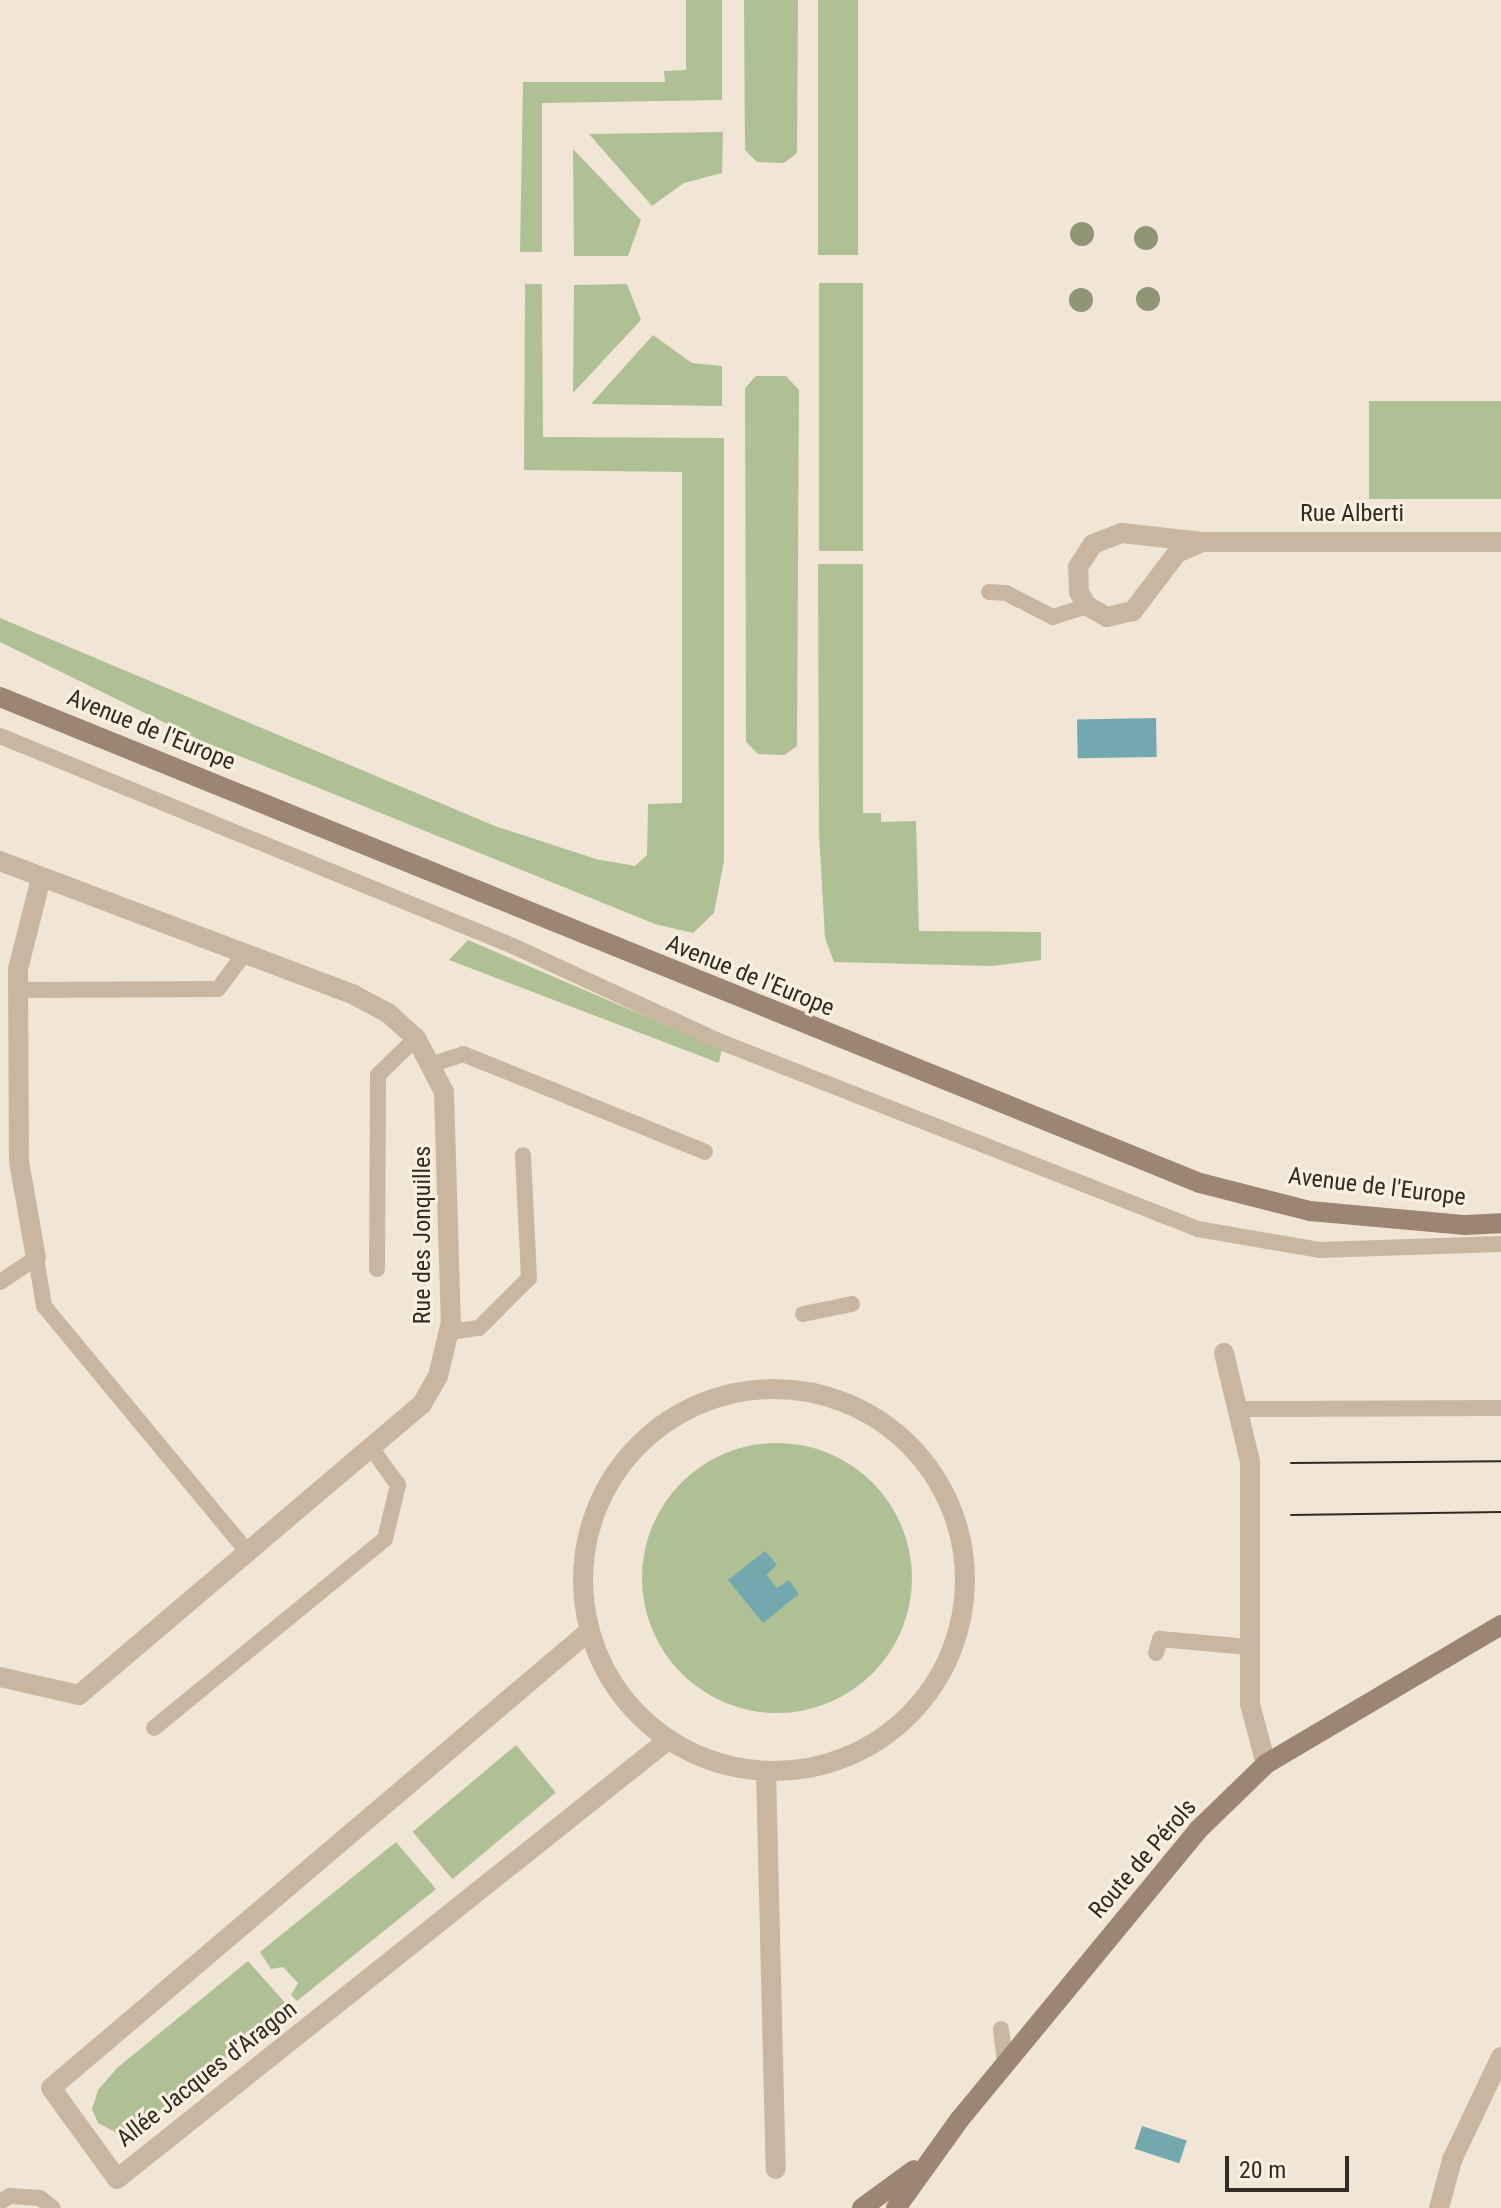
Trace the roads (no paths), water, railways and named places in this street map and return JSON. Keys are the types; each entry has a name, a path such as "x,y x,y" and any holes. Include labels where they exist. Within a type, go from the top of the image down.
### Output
{"main road":[{"name":"Avenue de l'Europe","path":"0,697 1200,1183 1310,1211 1465,1225 1501,1223"},
{"name":"Route de Pérols","path":"876,2205 930,2157 1198,1830 1266,1764 1501,1625"}],"street":[{"name":"Rue Alberti","path":"1087,606 1079,592 1078,567 1103,536 1122,533 1202,542 1501,542"},
{"path":"1087,606 1107,617 1133,611 1177,553 1202,542"},
{"name":"Rue des Jonquilles","path":"0,861 354,995 388,1013 416,1038 433,1064 444,1092 448,1126 449,1332 438,1376 422,1404 372,1449 245,1549 79,1695 0,1677"},
{"path":"36,1258 19,1162 18,990 22,940 41,878"},
{"path":"1224,1353 1250,1461 1250,1704 1266,1764"},
{"path":"777,1387 830,1396 879,1419 919,1455 948,1500 964,1551 964,1605 953,1651 930,1692 898,1727 858,1752 813,1768 766,1772 715,1763 668,1740 633,1711 606,1674 588,1632 581,1573 592,1515 621,1462 664,1421 718,1395 777,1387"},
{"name":"Allée Jacques d'Aragon","path":"588,1632 51,2088 117,2179 668,1740"},
{"path":"766,1772 776,2169"},
{"path":"1439,2208 1452,2160 1501,2057"}],"lane":[{"path":"989,592 1006,593 1053,617 1087,606"},
{"path":"0,736 513,946 716,1040 1198,1229 1319,1250 1501,1244"},
{"path":"18,990 218,989 245,953"},
{"path":"377,1269 378,1075 416,1038"},
{"path":"433,1064 463,1054 705,1152"},
{"path":"449,1332 479,1328 529,1278 523,1155"},
{"path":"0,1282 36,1258 44,1306 245,1549"},
{"path":"803,1314 852,1304"},
{"path":"1238,1409 1501,1408"},
{"path":"154,1728 385,1539 398,1485 372,1449"},
{"path":"1156,1653 1160,1639 1249,1647"},
{"path":"1001,2029 1005,2064"},
{"path":"0,2202 10,2196 40,2198 53,2208"}],"water":[{"path":"1156,718 1157,757 1078,758 1077,719"},
{"path":"765,1551 777,1565 766,1575 777,1588 789,1580 799,1594 763,1623 728,1580"},
{"path":"1142,2126 1187,2141 1179,2163 1135,2149"}],"tram line":[{"path":"1291,1463 1501,1461"},
{"path":"1291,1515 1501,1512"}]}
